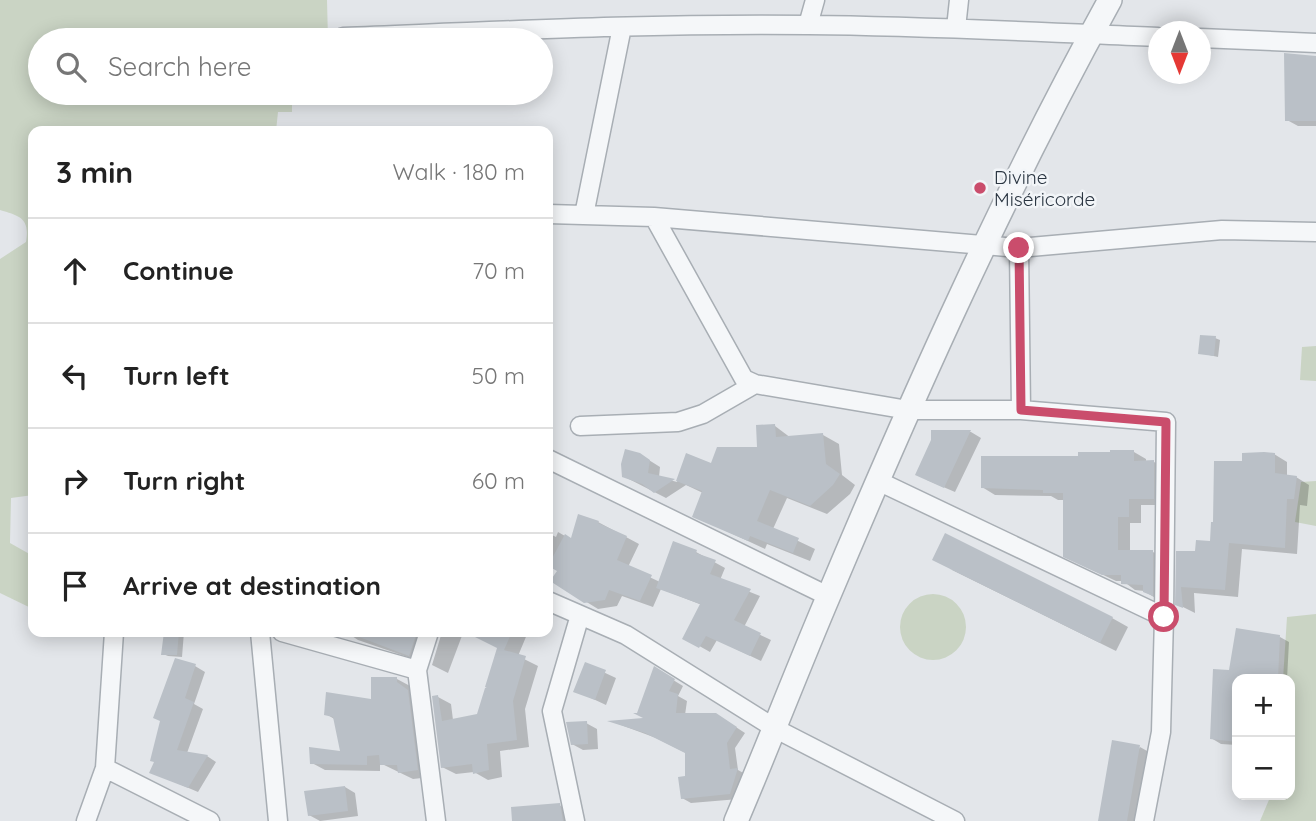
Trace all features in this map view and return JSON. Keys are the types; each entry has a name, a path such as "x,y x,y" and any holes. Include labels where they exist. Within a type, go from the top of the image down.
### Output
{"street":[{"path":"807,25 815,0"},
{"path":"956,28 959,0"},
{"path":"736,821 908,410 984,245 1110,0"},
{"path":"553,29 807,25 1148,37"},
{"path":"584,215 622,27"},
{"path":"1211,38 1316,43"},
{"path":"553,214 654,217 1019,248 1222,230 1316,232"},
{"path":"654,217 744,379 755,384 908,410 1021,410 1166,422 1161,732 1144,821"},
{"path":"1019,248 1021,410"},
{"path":"580,426 678,422 702,414 755,384"},
{"path":"553,461 828,596"},
{"path":"878,481 1164,617"},
{"path":"553,602 626,635 776,729 955,821"},
{"path":"575,821 552,712 580,615"},
{"path":"86,821 105,768 114,637"},
{"path":"260,637 278,821"},
{"path":"300,637 417,670"},
{"path":"427,637 417,670 436,821"},
{"path":"105,768 210,821"}],"green space":[{"path":"0,0 327,0 328,28 28,28 28,105 292,105 292,112 278,112 277,126 28,126 28,496 11,498 10,543 28,553 28,607 0,593 0,259 26,242 27,234 22,219 0,210"},
{"path":"1316,346 1316,381 1300,380 1302,347"},
{"path":"1316,481 1316,526 1295,522 1301,482"},
{"path":"933,594 956,604 966,627 956,650 933,660 910,650 900,627 910,604"},
{"path":"1316,614 1316,821 1260,821 1269,800 1295,800 1295,674 1283,674 1287,617"}],"building":[{"path":"1284,53 1316,56 1316,121 1285,121"},
{"path":"1200,335 1216,336 1214,356 1198,354"},
{"path":"775,424 776,437 823,433 826,464 840,474 833,485 810,506 770,490 757,521 799,538 793,553 750,536 748,541 692,517 702,491 676,481 686,453 711,463 717,447 757,447 756,425"},
{"path":"931,430 971,430 944,488 915,475 931,440"},
{"path":"625,449 640,453 650,460 648,473 675,479 654,493 642,484 622,477 621,464"},
{"path":"1134,450 1134,461 1154,460 1154,499 1129,499 1129,517 1118,517 1118,550 1153,550 1153,596 1143,592 1143,585 1121,584 1121,575 1102,575 1063,557 1063,493 981,488 981,456 1078,456 1078,452"},
{"path":"1242,453 1275,453 1275,473 1297,476 1294,499 1287,499 1285,548 1229,543 1225,590 1181,587 1183,608 1175,605 1176,551 1195,551 1196,540 1210,541 1214,461 1242,461"},
{"path":"578,514 599,521 598,523 627,536 617,560 652,575 640,601 609,590 605,600 584,603 553,583 557,571 553,569 553,557 565,534 571,538"},
{"path":"945,533 1113,617 1100,643 932,560"},
{"path":"673,541 716,560 710,574 751,589 734,620 761,633 750,656 706,636 699,648 682,639 700,604 656,588"},
{"path":"1236,628 1280,635 1278,674 1232,674 1232,741 1210,739 1213,669 1229,670"},
{"path":"163,637 179,637 177,655 161,655"},
{"path":"359,637 415,637 409,656"},
{"path":"475,637 510,637 504,650 526,656 513,701 517,740 487,744 489,770 473,774 472,764 441,768 432,696 438,695 442,721 477,714 497,648"},
{"path":"175,658 196,664 185,698 194,702 177,750 208,755 188,788 149,773 154,762 150,761 160,721 153,718"},
{"path":"585,662 606,670 595,700 573,692"},
{"path":"654,666 675,679 669,691 678,694 676,713 716,713 737,727 727,743 730,769 738,768 730,794 681,799 678,777 685,776 685,753 645,733 607,721 643,718 633,713 637,713"},
{"path":"371,677 397,677 397,682 408,690 418,770 398,773 397,765 380,765 379,755 367,756 367,765 310,764 309,747 340,751 333,717 324,715 326,692 371,699"},
{"path":"587,721 588,744 571,745 566,722"},
{"path":"1112,740 1140,745 1127,821 1098,821"},
{"path":"345,786 348,811 308,816 304,791"},
{"path":"560,803 563,821 512,821 511,807"}],"place":[{"name":"Divine Miséricorde","path":"980,188"}],"route":[{"path":"1019,248 1021,410 1166,422 1164,617"}]}
